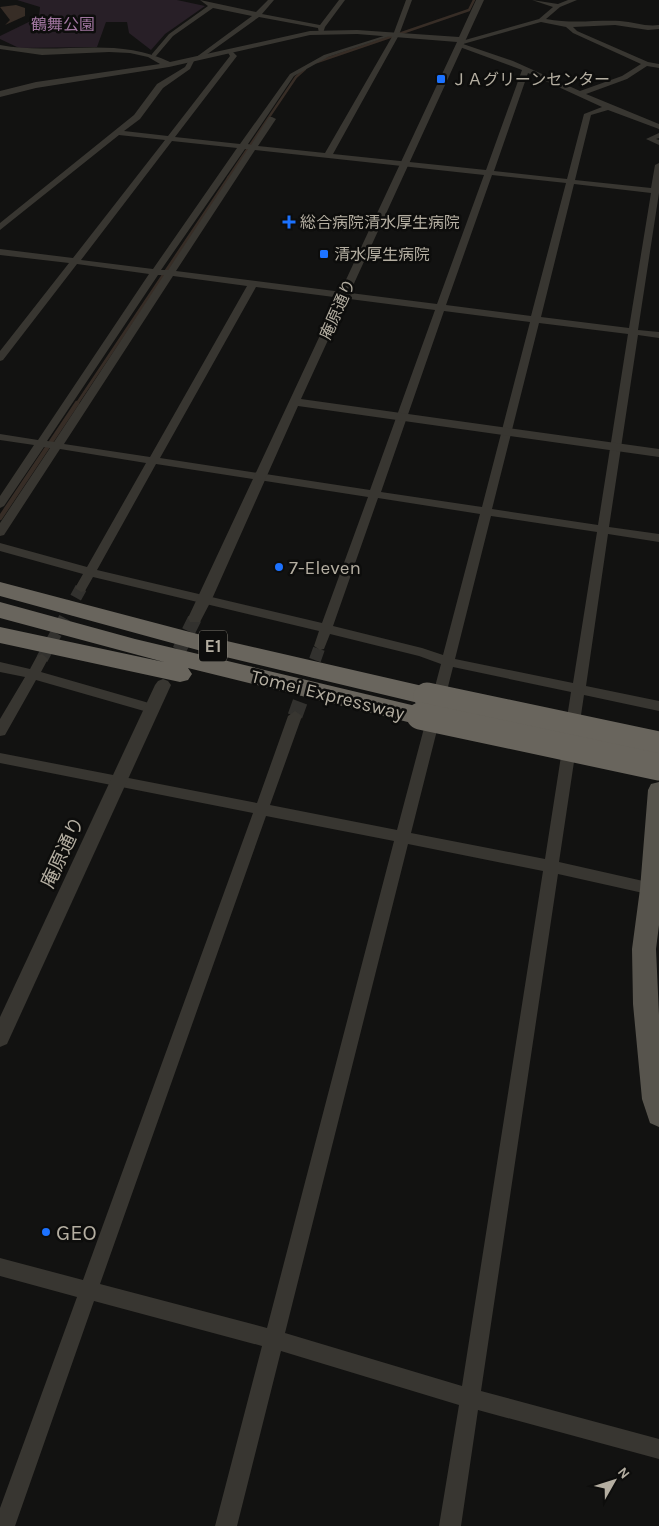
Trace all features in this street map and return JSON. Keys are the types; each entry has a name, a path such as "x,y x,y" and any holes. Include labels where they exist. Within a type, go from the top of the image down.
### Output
{"highway":[{"name":"Tomei Expressway","path":"0,589 205,644 415,708 659,745"},
{"name":"Tomei Expressway","path":"0,610 136,647 415,708 659,767"},
{"path":"0,635 212,681 415,708"}],"main road":[{"path":"659,790 652,889 644,949 645,1004 655,1099 659,1114"}],"street":[{"path":"203,0 212,6 321,30 392,35 460,43 526,68 606,108 659,127"},
{"path":"0,228 50,185 119,133 144,110 160,86 188,68 194,60 257,15 271,0"},
{"path":"0,94 36,85 169,65 321,30 342,0"},
{"path":"328,155 392,35 408,0"},
{"name":"庵原通り","path":"195,618 206,599 259,476 296,402 480,0"},
{"path":"535,0 546,0 558,6"},
{"path":"460,43 540,20 558,6 574,0"},
{"path":"154,55 171,35 212,6"},
{"path":"540,20 568,25 608,22 650,29 658,26"},
{"path":"568,25 575,32 646,64 659,66"},
{"path":"0,504 155,272 292,75 306,64 325,56 392,35"},
{"path":"0,47 21,52 128,50 154,55 169,65"},
{"path":"0,358 234,56 230,51"},
{"path":"0,532 297,80 306,71 326,60 325,56"},
{"path":"579,94 602,87 640,70 646,64"},
{"path":"320,646 526,68"},
{"path":"226,1526 488,513 570,181 588,114 606,108"},
{"path":"119,133 657,190"},
{"path":"659,135 650,139 659,143"},
{"path":"450,1526 632,332 657,190 659,165"},
{"path":"0,252 659,335"},
{"path":"81,588 253,284"},
{"path":"296,402 659,453"},
{"path":"0,437 659,538"},
{"path":"0,547 91,572 422,652 449,662 578,691 659,706"},
{"path":"0,732 42,659"},
{"path":"0,667 33,674 151,708"},
{"name":"庵原通り","path":"0,1038 163,685"},
{"path":"4,1526 295,716"},
{"path":"0,758 551,866 652,889"},
{"path":"0,1267 273,1339 469,1398 659,1449"}],"green space":[{"name":"鶴舞公園","path":"17,0 177,0 205,6 165,34 151,50 129,33 127,22 106,22 97,47 19,48 0,39 0,36 39,17 40,7"}],"shaded area":[{"path":"16,5 25,8 25,16 5,25 10,20 0,7"}],"waterway":[{"path":"317,62 469,10 474,0"},
{"path":"228,178 296,77 305,69"},
{"path":"76,405 229,177"},
{"path":"0,518 77,403"}],"tunnel":[{"path":"42,659 81,588"},
{"path":"170,669 195,618"},
{"path":"303,693 320,646"},
{"path":"295,716 304,691"}],"place":[{"name":"ＪＡグリーンセンター","path":"441,79"},
{"name":"総合病院清水厚生病院","path":"289,222"},
{"name":"清水厚生病院","path":"324,254"},
{"name":"7-Eleven","path":"279,567"},
{"name":"GEO","path":"46,1232"}]}
